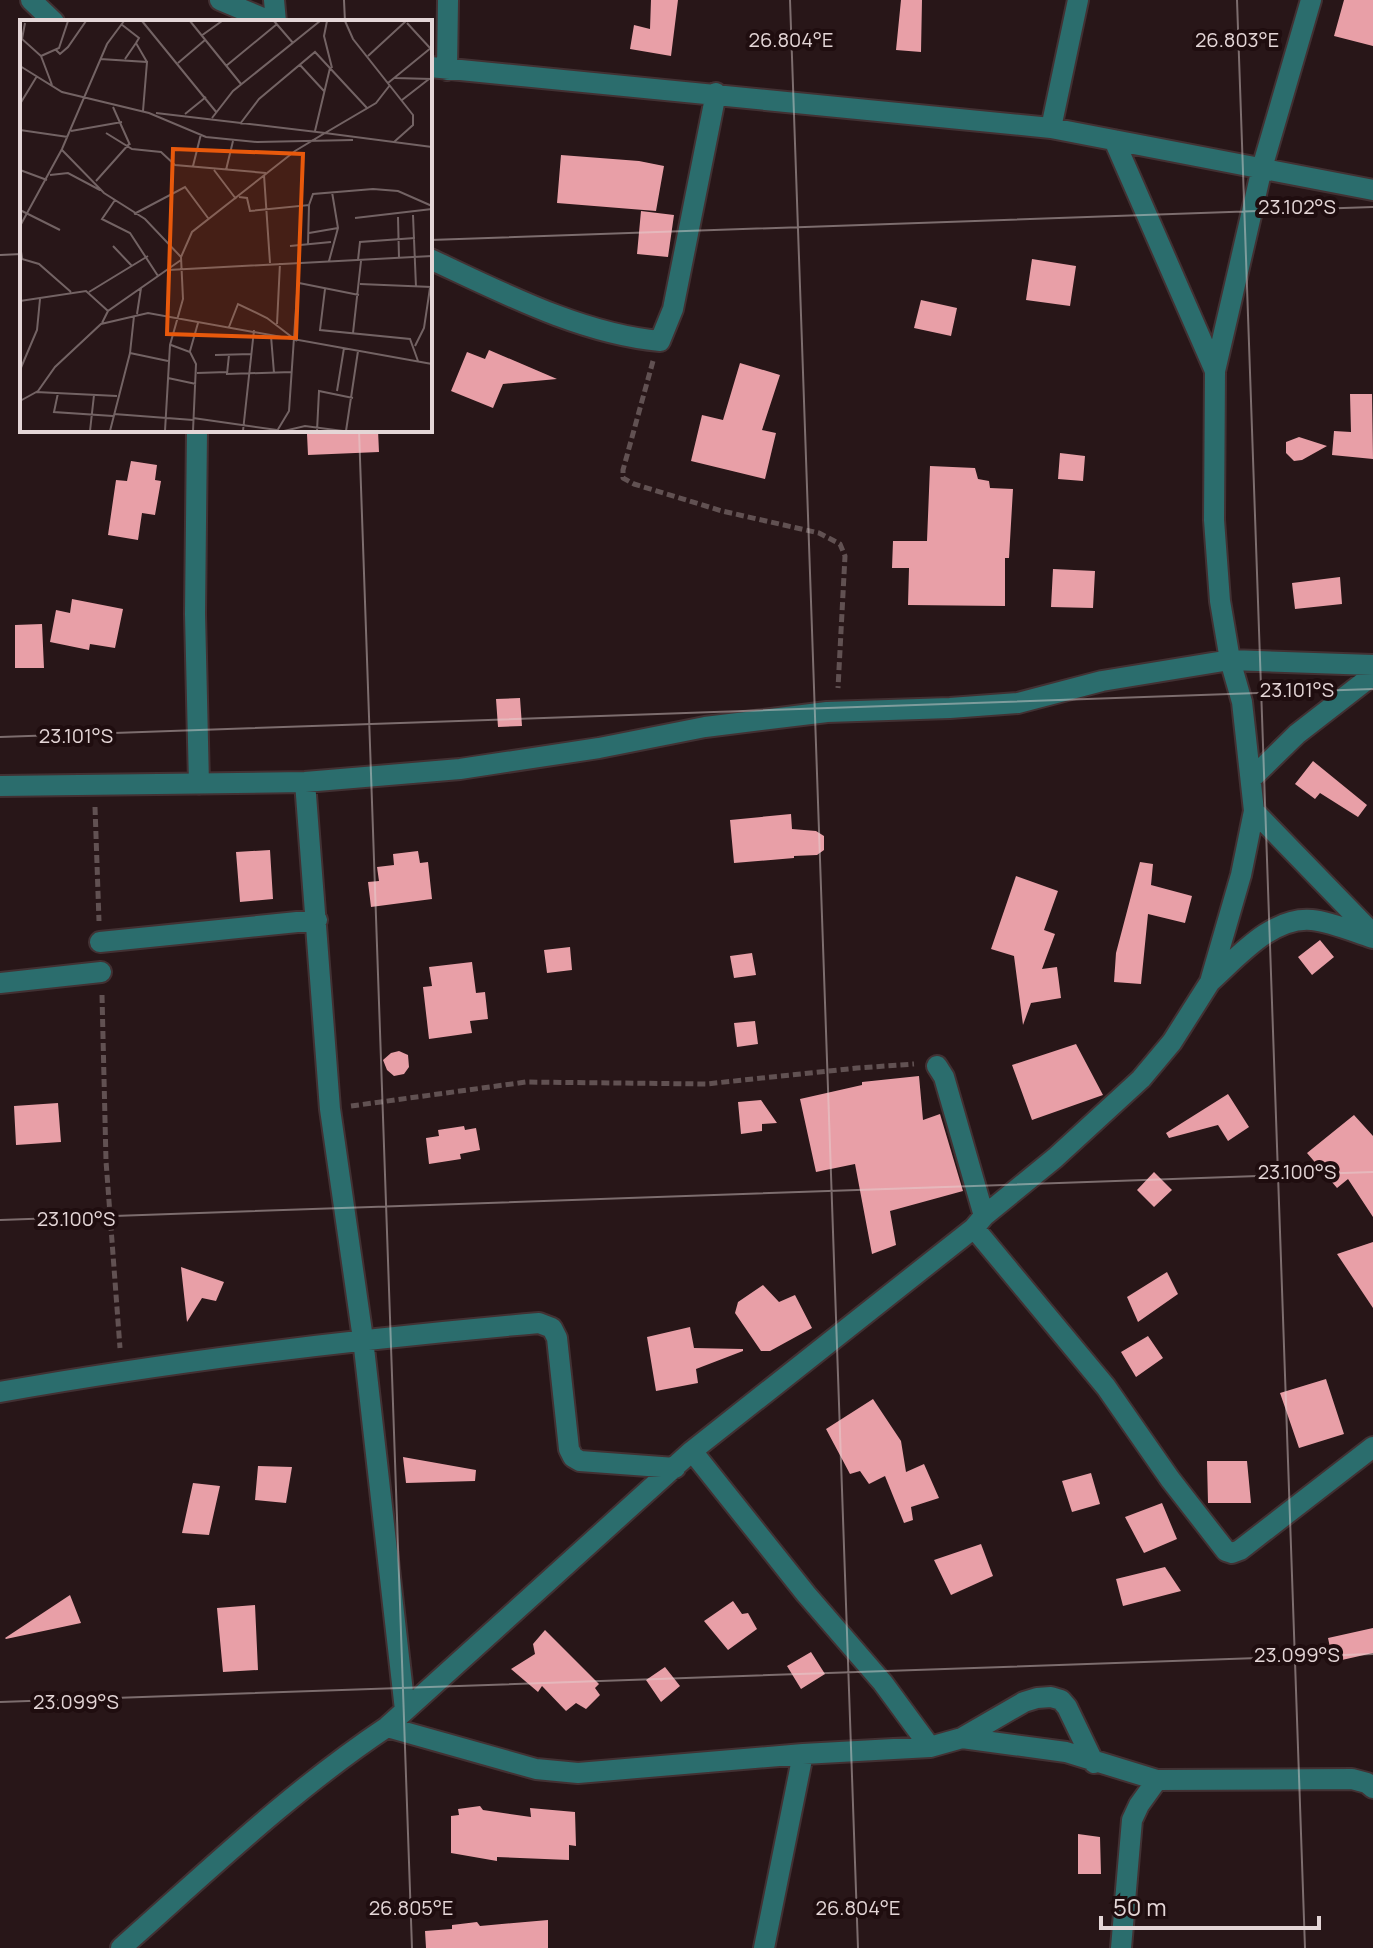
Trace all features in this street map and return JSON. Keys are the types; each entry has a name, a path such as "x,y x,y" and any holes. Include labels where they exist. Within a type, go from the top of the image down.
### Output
{"street":[{"path":"31,0 52,20"},
{"path":"220,0 269,20"},
{"path":"448,0 439,68 1051,128 1373,190"},
{"path":"1051,128 1078,0"},
{"path":"121,1948 278,1809 349,1752 387,1727 692,1451 1055,1158 1141,1079 1172,1042 1210,982 1241,875 1254,811 1242,702 1230,660 1220,601 1214,520 1215,371 1262,168 1311,0"},
{"path":"432,260 539,309 634,339 660,341 673,309 716,93"},
{"path":"1114,140 1215,371"},
{"path":"197,432 195,614 199,784"},
{"path":"0,786 305,782 460,769 599,748 705,727 837,711 1004,705 1102,681 1230,660 1373,665"},
{"path":"1252,778 1297,734 1373,675"},
{"path":"305,782 330,1109 363,1339 405,1710"},
{"path":"1254,811 1373,936"},
{"path":"100,942 317,920"},
{"path":"1210,982 1265,935 1287,923 1311,920 1373,936"},
{"path":"0,983 101,972"},
{"path":"937,1066 944,1077 979,1222 1106,1387 1170,1479 1226,1551 1232,1553 1240,1550 1373,1447"},
{"path":"0,1392 122,1370 363,1339 539,1323 552,1328 557,1338 569,1449 573,1457 580,1461 675,1468"},
{"path":"692,1451 806,1594 883,1683 930,1747"},
{"path":"387,1727 554,1773 578,1773 930,1747 962,1738 1024,1702 1051,1697 1061,1700 1067,1707 1094,1763"},
{"path":"962,1738 1066,1752 1157,1780 1352,1779 1373,1788"},
{"path":"764,1948 803,1754"},
{"path":"1121,1948 1127,1908 1132,1820 1157,1780"}],"path":[{"path":"660,341 645,385 623,478 722,511 819,533 840,544 845,556 837,711"},
{"path":"95,786 100,942"},
{"path":"101,972 106,1161 122,1370"},
{"path":"330,1109 515,1083 706,1084 857,1068 937,1066"}],"building":[{"path":"651,0 678,0 671,56 630,49 634,25 650,29"},
{"path":"901,0 922,0 921,52 896,50"},
{"path":"1344,0 1373,0 1373,46 1334,36"},
{"path":"561,155 664,166 656,211 557,203"},
{"path":"641,211 674,215 668,257 637,254"},
{"path":"1032,259 1076,266 1070,306 1026,300"},
{"path":"921,300 957,308 951,336 914,328"},
{"path":"489,350 557,379 503,384 493,408 451,391 467,352 485,359"},
{"path":"740,363 780,375 762,430 776,433 765,479 691,461 702,415 723,420"},
{"path":"1350,394 1372,394 1373,459 1332,455 1334,431 1351,432"},
{"path":"378,432 379,452 308,455 307,434"},
{"path":"1299,437 1327,446 1302,460 1294,461 1286,453 1286,442"},
{"path":"1060,453 1085,456 1083,481 1058,479"},
{"path":"131,461 157,465 155,480 161,481 155,515 142,513 138,540 108,535 116,480 127,481"},
{"path":"930,466 975,468 978,479 989,481 990,488 1013,489 1009,558 1005,558 1005,606 908,605 909,568 892,568 893,541 927,541"},
{"path":"1053,569 1095,571 1093,608 1051,607"},
{"path":"1340,577 1342,604 1295,609 1292,583"},
{"path":"72,599 123,609 115,648 90,644 89,650 50,642 56,610 70,613"},
{"path":"42,624 44,668 15,668 15,625"},
{"path":"520,698 522,726 498,727 496,699"},
{"path":"1313,761 1367,805 1358,817 1320,793 1315,799 1295,784"},
{"path":"791,814 792,829 816,831 824,836 824,850 817,855 734,863 730,820"},
{"path":"270,850 273,899 240,902 236,852"},
{"path":"418,851 420,863 428,862 432,899 371,907 368,882 379,881 377,867 394,865 393,854"},
{"path":"1140,862 1153,864 1151,885 1192,896 1185,923 1148,914 1141,984 1114,982 1116,953"},
{"path":"1016,876 1058,891 1044,930 1055,934 1042,969 1057,967 1061,998 1031,1003 1023,1025 1014,956 991,949"},
{"path":"1320,940 1334,957 1312,975 1298,957"},
{"path":"570,947 572,970 547,973 544,950"},
{"path":"752,953 756,975 734,978 730,956"},
{"path":"472,962 476,993 485,992 488,1019 470,1021 472,1033 429,1039 423,987 432,986 429,967"},
{"path":"755,1021 758,1044 737,1047 734,1023"},
{"path":"1076,1044 1103,1095 1032,1120 1012,1065"},
{"path":"399,1051 408,1055 409,1067 404,1074 394,1076 383,1060"},
{"path":"919,1076 923,1120 940,1114 963,1191 890,1211 896,1245 872,1254 855,1164 816,1172 800,1099 862,1085 862,1082"},
{"path":"1228,1094 1249,1127 1228,1141 1218,1125 1169,1138 1166,1133"},
{"path":"761,1100 777,1123 762,1124 762,1131 741,1134 738,1102"},
{"path":"58,1103 61,1142 16,1145 14,1106"},
{"path":"1354,1115 1373,1136 1373,1217 1348,1179 1337,1188 1307,1153"},
{"path":"464,1126 465,1130 476,1128 480,1150 460,1154 461,1159 429,1164 426,1138 439,1136 438,1130"},
{"path":"1154,1172 1172,1190 1154,1207 1137,1190"},
{"path":"1373,1242 1373,1308 1337,1254"},
{"path":"181,1267 224,1282 216,1301 202,1298 187,1322"},
{"path":"1167,1272 1178,1294 1138,1322 1127,1297"},
{"path":"763,1285 779,1302 795,1295 812,1328 770,1351 761,1351 735,1313 738,1302"},
{"path":"690,1327 694,1348 743,1351 696,1369 698,1383 656,1391 647,1337"},
{"path":"1148,1336 1163,1358 1136,1377 1121,1352"},
{"path":"1326,1379 1344,1434 1299,1448 1280,1393"},
{"path":"873,1399 901,1441 906,1472 924,1464 939,1498 911,1507 913,1520 904,1523 885,1476 869,1484 860,1471 850,1474 826,1429"},
{"path":"403,1457 476,1470 475,1481 406,1483"},
{"path":"1207,1461 1247,1461 1251,1503 1208,1503"},
{"path":"258,1466 292,1467 286,1503 255,1500"},
{"path":"1091,1473 1100,1504 1072,1512 1062,1481"},
{"path":"193,1483 220,1486 209,1535 182,1533"},
{"path":"1162,1503 1177,1539 1144,1553 1125,1517"},
{"path":"981,1544 993,1576 951,1595 934,1560"},
{"path":"1165,1567 1181,1591 1123,1606 1116,1579"},
{"path":"70,1595 81,1623 5,1638"},
{"path":"733,1601 742,1614 748,1613 757,1629 728,1650 704,1621"},
{"path":"255,1605 258,1670 223,1672 217,1608"},
{"path":"1373,1628 1373,1653 1333,1662 1328,1638"},
{"path":"545,1630 599,1684 595,1688 600,1695 586,1709 576,1703 566,1711 542,1686 538,1692 511,1669 535,1654 533,1644"},
{"path":"811,1652 825,1674 801,1689 787,1666"},
{"path":"665,1667 680,1686 661,1702 646,1680"},
{"path":"480,1806 483,1810 531,1817 530,1808 575,1812 576,1846 569,1845 569,1860 497,1857 497,1861 451,1853 451,1816 459,1815 458,1809"},
{"path":"1078,1834 1100,1837 1101,1874 1078,1874"},
{"path":"548,1920 548,1948 426,1948 425,1931 452,1929 452,1925 477,1922 480,1926"}]}
